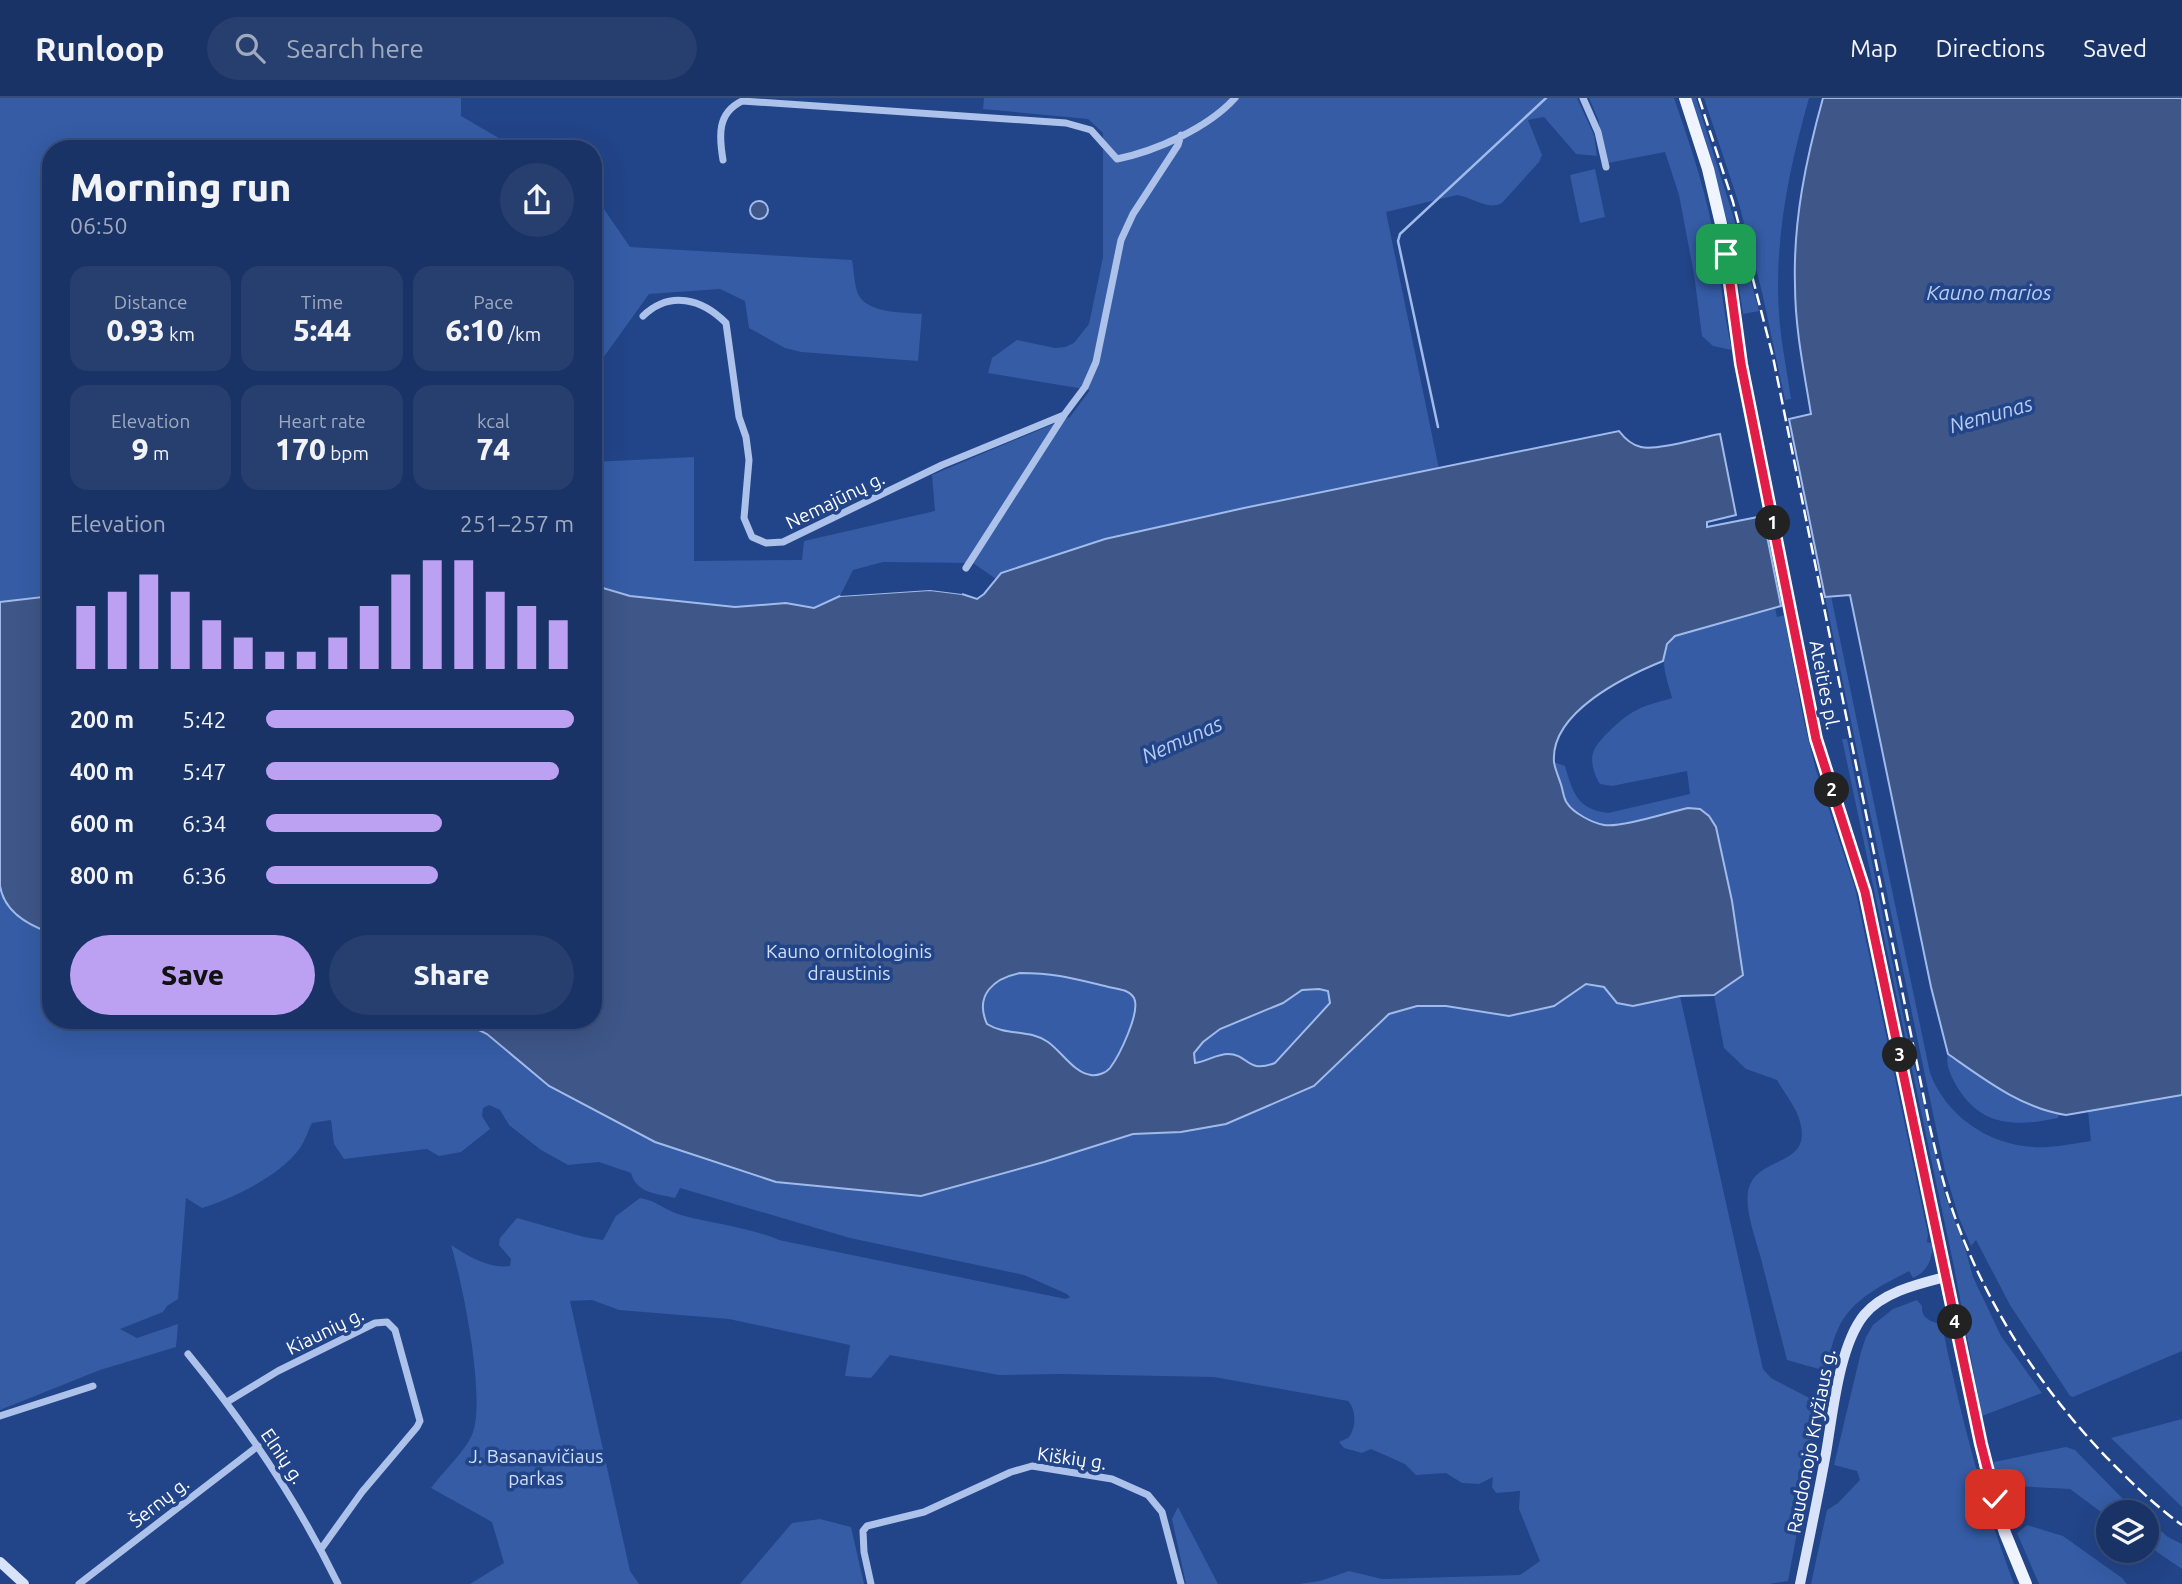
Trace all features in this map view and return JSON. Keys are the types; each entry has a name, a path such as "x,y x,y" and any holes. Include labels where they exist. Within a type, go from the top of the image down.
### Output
{"main road":[{"name":"Ateities pl.","path":"1685,98 1714,192 1726,254 1734,319 1816,739 1865,892 1987,1473 2005,1533 2026,1584"},
{"name":"Raudonojo Kryžiaus g.","path":"1800,1584 1839,1385 1851,1338 1864,1316 1879,1303 1920,1284 1945,1277"},
{"path":"0,1562 24,1584"}],"street":[{"path":"723,160 720,144 724,116 732,106 742,101 1066,123 1091,130 1117,159 1141,154 1208,122 1235,98"},
{"path":"1583,98 1598,132 1606,167"},
{"path":"966,568 1064,415 1085,387 1096,362 1116,258 1125,228 1178,145 1181,135"},
{"name":"Nemajūnų g.","path":"643,316 654,306 687,300 702,303 726,323 739,417 746,437 749,460 744,518 751,537 766,543 783,542 942,465 1064,415"},
{"name":"Kiaunių g.","path":"227,1402 278,1371 374,1323 387,1322 394,1329 419,1412 419,1421 321,1549"},
{"name":"Elnių g.","path":"188,1354 258,1446 301,1512 338,1584"},
{"path":"0,1416 93,1386"},
{"name":"Šernų g.","path":"79,1584 258,1446"},
{"name":"Kiškių g.","path":"872,1584 864,1552 863,1531 876,1522 924,1512 1011,1472 1032,1466 1112,1479 1148,1494 1162,1512 1181,1584"}],"green space":[{"path":"0,98 461,98 461,116 502,140 42,140 42,1029 602,1029 602,588 1668,999 1680,996 1763,1369 1771,1378 1821,1404 1788,1581 1769,1584 1299,1584 1320,1581 1349,1571 1382,1579 1520,1575 1540,1561 1519,1509 1520,1491 1496,1493 1492,1487 1493,1477 1479,1484 1462,1483 1446,1473 1416,1475 1405,1464 1371,1449 1362,1453 1344,1448 1339,1442 1351,1434 1354,1420 1353,1409 1348,1401 1214,1377 999,1375 890,1355 871,1378 845,1376 850,1345 729,1319 619,1310 592,1300 570,1301 630,1571 639,1584 470,1584 504,1563 492,1522 431,1488 471,1437 477,1399 471,1342 451,1245 487,1264 510,1266 511,1259 499,1245 500,1238 517,1218 603,1240 616,1216 640,1198 681,1215 779,1240 1066,1299 1070,1297 1024,1275 850,1238 680,1188 675,1198 648,1192 638,1185 631,1173 599,1162 568,1165 541,1150 509,1125 500,1110 489,1105 483,1108 482,1116 490,1129 461,1152 439,1156 427,1149 344,1159 334,1144 331,1120 312,1123 302,1145 291,1158 256,1185 202,1208 186,1198 178,1299 163,1312 120,1329 137,1338 178,1324 176,1347 100,1370 0,1410"},
{"path":"984,98 1577,98 1594,135 1597,156 1576,154 1544,117 1528,120 1542,155 1539,162 1502,203 1486,205 1457,195 1386,212 1439,469 1244,508 1001,573 996,579 973,563 883,562 853,570 840,596 814,608 786,603 735,607 630,596 602,588 602,462 694,457 694,561 802,560 804,541 935,511 932,475 1070,417 1090,390 988,373 992,358 1017,340 1055,348 1065,347 1074,343 1089,324 1103,257 1103,133 1088,119 983,109"},
{"path":"1589,98 1674,98 1708,210 1732,350 1713,346 1702,336 1679,195 1665,152 1608,163 1598,119"},
{"path":"1691,98 1696,98 1732,212 1759,311 1743,314 1732,238"},
{"path":"1704,98 1809,98 1789,178 1779,259 1779,314 1791,399 1785,400 1762,292 1739,204"},
{"path":"1595,169 1605,217 1580,223 1570,175"},
{"path":"602,206 630,247 852,260 858,294 863,301 886,311 922,314 918,361 801,352 785,348 749,328 745,301 720,289 649,294 602,359"},
{"path":"1831,596 1930,1073 1938,1090 1961,1118 1976,1129 1992,1137 2028,1147 2053,1147 2091,1141 2088,1111 2182,1095 2182,1351 2073,1397 2010,1305 1976,1240 1971,1246 1959,1218 1945,1171 1825,597"},
{"path":"1775,608 1777,617 1784,615 1816,770 1855,888 1928,1234 1927,1242 1933,1244 1930,1260 1922,1272 1913,1278 1909,1271 1869,1294 1851,1309 1836,1334 1826,1371 1787,1360 1749,1215 1747,1199 1752,1180 1760,1172 1791,1155 1802,1137 1796,1111 1777,1080 1746,1069 1724,1048 1714,995 1743,975 1628,822 1604,826 1576,812 1567,804 1554,762 1565,766 1578,798 1589,808 1598,811 1608,813 1690,794 1687,771 1612,786 1600,784 1592,761 1595,748 1617,723 1630,714 1672,698 1664,658 1669,643 1675,636"},
{"path":"1842,739 1847,739 1907,1034 1945,1195 1973,1277 2001,1336 2042,1393 1982,1416 1954,1267"},
{"path":"1948,1054 2017,1099 2059,1113 2058,1118 2014,1123 1988,1116 1976,1109 1956,1085 1950,1074"},
{"path":"1917,1300 1925,1317 1942,1325 1973,1456 2014,1584 1811,1584 1827,1510 1838,1503 1860,1480 1857,1471 1834,1465 1866,1337 1873,1325 1893,1309"},
{"path":"2182,1419 2182,1507 2111,1438"},
{"path":"2066,1447 2075,1450 2124,1500 2096,1500 2096,1508 2070,1489 1998,1485 1993,1470 1994,1462"},
{"path":"1178,1507 1218,1584 1186,1584 1172,1519"},
{"path":"820,1519 851,1527 864,1584 740,1584 792,1523"},
{"path":"2027,1525 2063,1536 2127,1584 2039,1584 2017,1533"},
{"path":"2159,1529 2182,1544 2182,1569 2159,1553"}],"water":[{"name":"Kauno marios","path":"1823,98 2182,98 2182,1095 2066,1115 2018,1099 1948,1054 1931,987 1850,595 1825,597 1789,419 1811,414 1800,349 1795,301 1795,261 1802,190"},
{"path":"755,201 763,201 768,210 766,217 755,219 750,214 750,206"},
{"name":"Nemunas","path":"1619,431 1632,443 1648,448 1720,434 1736,515 1707,522 1707,527 1763,516 1781,606 1675,636 1667,644 1663,661 1611,686 1577,712 1564,727 1556,744 1554,762 1567,803 1578,814 1594,822 1604,825 1622,824 1688,808 1700,809 1709,816 1716,827 1732,901 1743,975 1714,995 1680,996 1633,1006 1617,1003 1604,987 1586,984 1554,1006 1509,1016 1446,1006 1417,1006 1389,1014 1314,1086 1226,1124 1181,1132 1133,1134 921,1196 776,1182 655,1142 549,1086 487,1034 477,1029 602,1029 602,588 630,596 735,607 786,603 814,608 840,596 930,590 977,599 1001,573 1105,539","holes":["1020,973 1043,974 1121,989 1134,998 1134,1013 1128,1034 1119,1054 1104,1073 1091,1075 1079,1070 1041,1038 994,1028 987,1024 983,1004 985,996 995,984","1302,990 1328,991 1330,1003 1275,1063 1258,1066 1228,1054 1195,1063 1194,1053 1220,1029 1283,1003"]},
{"path":"42,597 42,930 12,910 2,895 0,886 0,602"}],"pier":[{"path":"930,587 963,591 962,594 930,590 840,596 842,592"}],"waterway":[{"path":"1438,427 1398,241 1400,234 1546,98"}],"railway":[{"path":"1699,98 1733,202 1773,357 1929,1123 1949,1200 1978,1273 1996,1308 2038,1375 2114,1465 2182,1525"}],"route":[{"path":"1726,254 1741,364 1816,739 1865,892 1945,1277 1995,1499"}],"park label":[{"name":"Kauno ornitologinis draustinis","path":"849,962"},
{"name":"J. Basanavičiaus parkas","path":"536,1467"}]}
